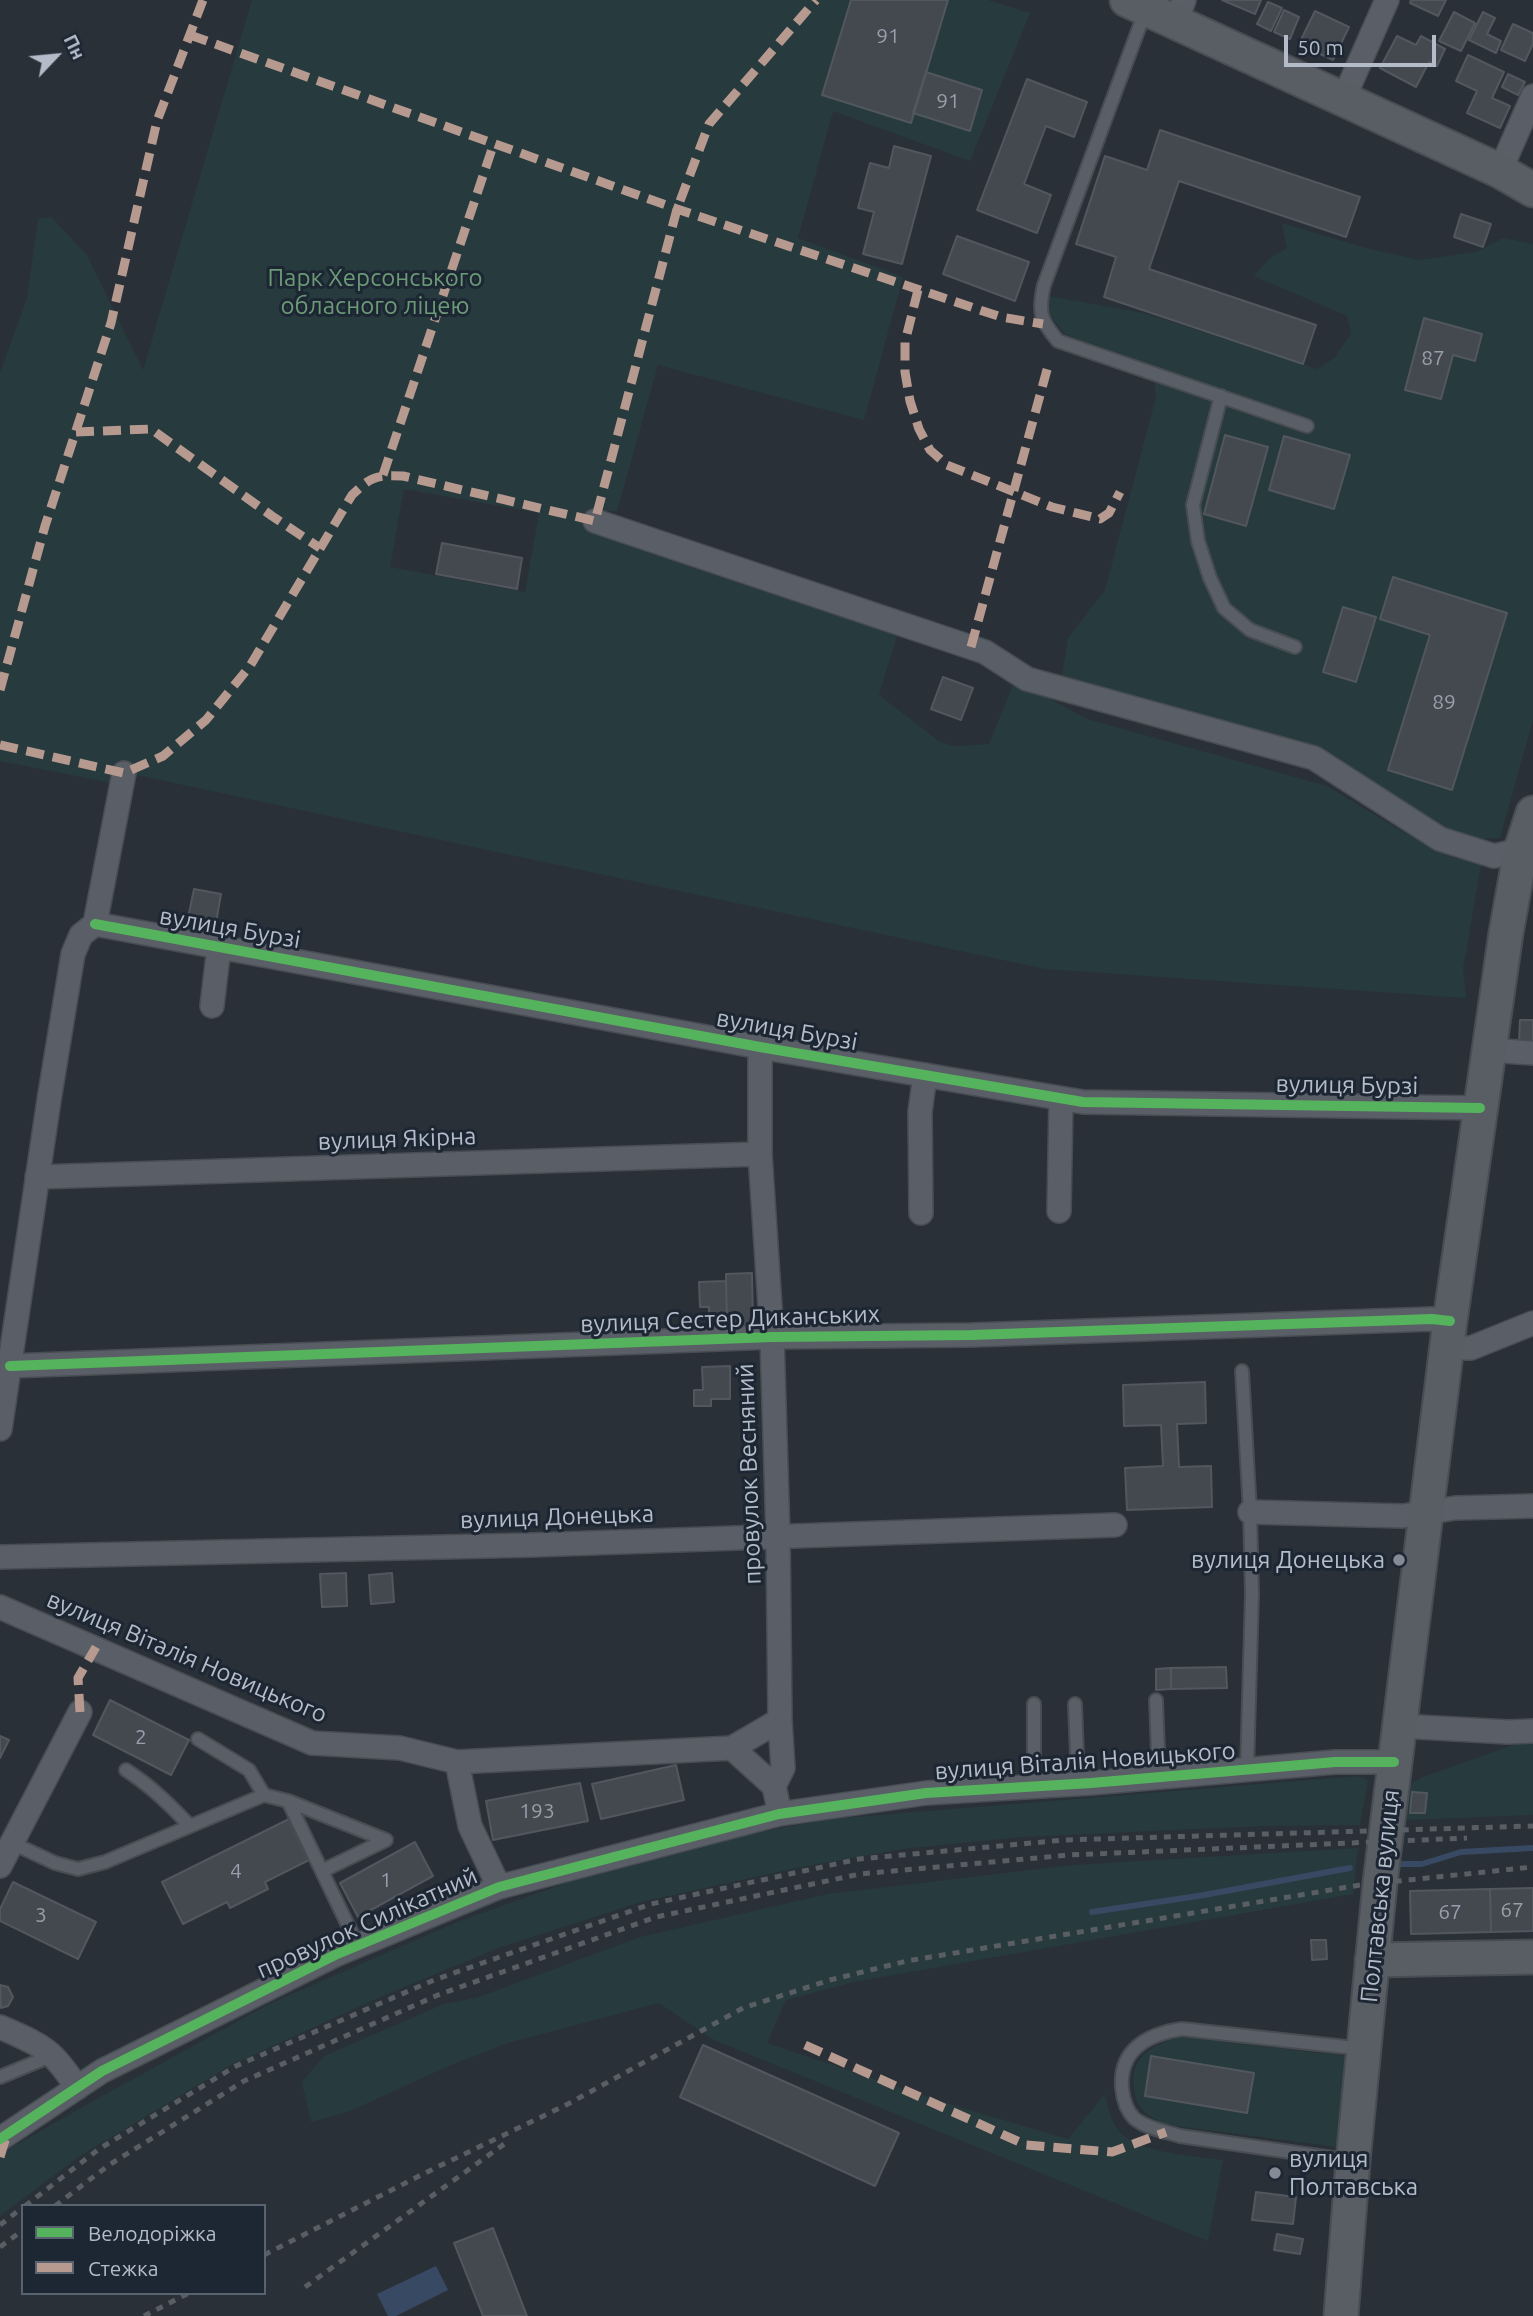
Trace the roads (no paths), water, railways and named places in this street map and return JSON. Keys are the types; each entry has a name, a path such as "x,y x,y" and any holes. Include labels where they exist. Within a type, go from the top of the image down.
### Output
{"main road":[{"path":"1158,8 1343,100 1500,171 1533,190"},
{"name":"Полтавська вулиця","path":"1341,2316 1372,1960 1394,1762 1480,1108 1506,933 1527,850 1533,813"},
{"path":"1372,1960 1533,1957"}],"street":[{"path":"1343,100 1387,0"},
{"path":"1500,171 1533,96"},
{"path":"595,521 985,652 1027,679 1314,758 1440,839 1494,856 1527,850"},
{"path":"0,1429 73,954 81,935 95,924 124,774"},
{"name":"вулиця Бурзі","path":"95,924 760,1047 1083,1102 1480,1108"},
{"name":"вулиця Бурзі","path":"212,1006 219,947"},
{"name":"провулок Весняний","path":"760,1047 760,1154 772,1337 778,1536 783,1768 774,1786 779,1814"},
{"path":"1489,1050 1533,1053"},
{"path":"921,1213 920,1112 925,1075"},
{"path":"1059,1211 1062,1099"},
{"name":"вулиця Якірна","path":"37,1177 760,1154"},
{"name":"вулиця Сестер Диканських","path":"10,1366 772,1337 972,1335 1433,1319 1449,1335 1471,1348 1533,1323"},
{"path":"1250,1512 1403,1516 1455,1508 1533,1506"},
{"name":"вулиця Донецька","path":"0,1557 531,1545 1115,1525"},
{"name":"вулиця Віталія Новицького","path":"0,1607 312,1743 400,1748 457,1762 732,1748 780,1720"},
{"path":"4,1858 80,1712"},
{"path":"1400,1726 1533,1731"},
{"path":"732,1748 774,1786"},
{"path":"457,1762 470,1826 499,1887"},
{"name":"вулиця Віталія Новицького","path":"779,1814 926,1793 1335,1762 1394,1762"},
{"name":"провулок Силікатний","path":"0,2139 102,2071 358,1945 499,1887 779,1814"},
{"path":"0,2026 42,2046 54,2055 77,2088"}],"lane":[{"path":"1158,8 1044,285 1039,304 1043,324 1058,341 1307,426"},
{"path":"1221,397 1193,505 1198,541 1209,578 1224,608 1250,630 1295,647"},
{"path":"1242,1371 1252,1594 1247,1769"},
{"path":"1156,1700 1159,1777"},
{"path":"1034,1704 1034,1786"},
{"path":"1075,1704 1078,1783"},
{"path":"198,1739 249,1770 264,1795"},
{"path":"127,1770 170,1804 190,1826"},
{"path":"4,1858 55,1863 78,1869 104,1862 264,1795 288,1801 386,1840 322,1871"},
{"path":"288,1801 358,1945"},
{"path":"1353,2161 1181,2136 1156,2129 1135,2119 1124,2101 1122,2079 1126,2060 1139,2044 1161,2032 1182,2029 1364,2049"},
{"path":"0,2077 54,2055"}],"water":[{"path":"436,2266 448,2290 396,2316 388,2316 377,2294"}],"waterway":[{"path":"1399,1864 1422,1864 1461,1852 1533,1848"},
{"path":"1092,1912 1350,1868"}],"railway":[{"path":"28,2204 99,2149 236,2066 434,1980 651,1904 859,1859 1064,1840 1533,1826"},
{"path":"58,2204 109,2165 244,2081 438,1995 656,1917 860,1874 1069,1855 1467,1838"},
{"path":"266,2254 568,2104 743,2008 830,1980 907,1961 1360,1885 1533,1867"},
{"path":"305,2287 507,2142"},
{"path":"0,2225 21,2209"},
{"path":"0,2247 21,2231"},
{"path":"144,2316 185,2295"}],"place":[{"name":"вулиця Донецька","path":"1399,1560"},
{"name":"вулиця Полтавська","path":"1275,2173"}],"park label":[{"name":"Парк Херсонського обласного ліцею","path":"375,292"}]}
